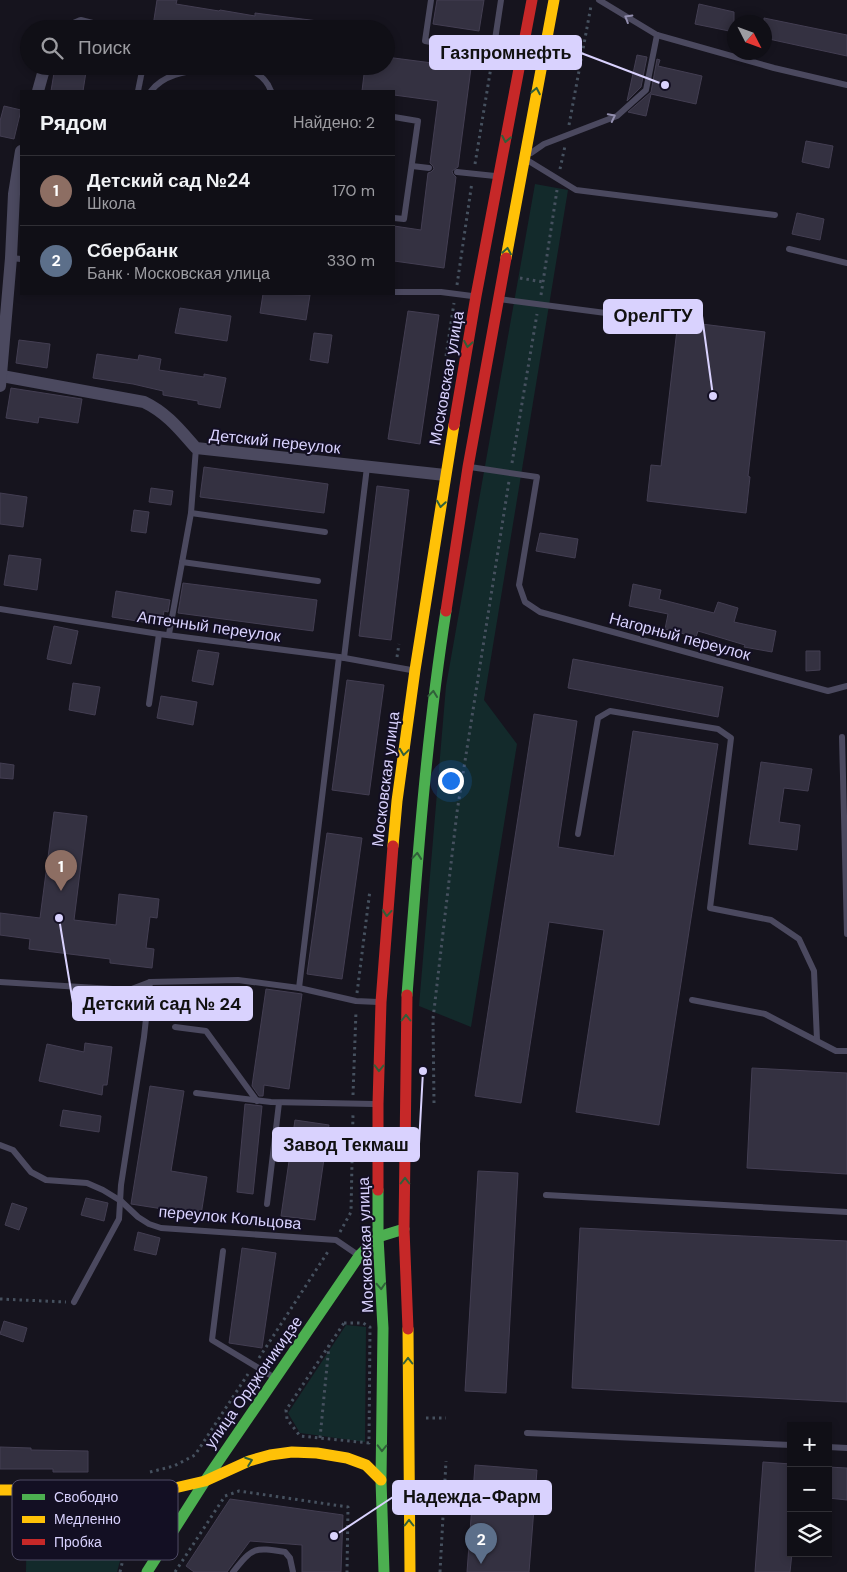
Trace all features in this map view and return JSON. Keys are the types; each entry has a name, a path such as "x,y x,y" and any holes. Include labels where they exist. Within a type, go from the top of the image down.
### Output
{"main road":[{"name":"Московская улица","path":"384,1572 382,1480 384,1328 378,1237 378,1104 381,1002 397,801 445,475 476,296 532,0"},
{"path":"410,1572 408,1315 404,1229 406,1002 422,804 436,672 468,467 554,0"},
{"path":"476,296 498,299"},
{"name":"улица Орджоникидзе","path":"178,1523 359,1256 378,1237 404,1229"},
{"path":"178,1487 205,1481 249,1461 270,1455 292,1452 317,1453 347,1458 366,1465 382,1480"},
{"name":"улица Орджоникидзе","path":"147,1572 155,1560"}],"street":[{"path":"38,90 42,75"},
{"path":"1,381 16,258 14,194 20,157"},
{"name":"Детский переулок","path":"1,381 144,402 157,408 171,420 196,448 445,475"}],"lane":[{"path":"431,0 425,41 521,57"},
{"path":"493,53 501,0"},
{"path":"599,0 657,35 774,68 847,85"},
{"path":"657,35 646,90 617,116 544,144 524,158 576,190 775,214"},
{"path":"138,90 141,75"},
{"path":"153,90 161,80 174,75"},
{"path":"258,75 264,79 270,90"},
{"path":"395,118 418,121 404,219 395,218"},
{"path":"412,166 429,168"},
{"path":"457,172 499,176"},
{"path":"789,249 847,263"},
{"path":"395,292 441,292 476,296"},
{"path":"498,299 667,321"},
{"path":"169,634 191,512 196,448"},
{"path":"299,988 367,467"},
{"path":"468,467 510,473"},
{"name":"Нагорный переулок","path":"510,473 537,476 519,585 525,602 540,612 828,691 847,686"},
{"path":"191,512 325,532"},
{"path":"182,562 318,581"},
{"name":"Аптечный переулок","path":"0,609 159,634 342,658 415,670"},
{"path":"149,704 159,634"},
{"path":"578,834 598,718 610,711 718,729 731,738 710,908 771,920 799,939 814,971 817,1040"},
{"path":"842,737 847,934"},
{"path":"0,982 129,990 150,982 238,980 299,988 356,1001 381,1002"},
{"path":"74,1302 119,1219 121,1185 144,1037 150,982"},
{"path":"692,1000 765,1014 836,1051 847,1052"},
{"path":"175,1027 206,1031 257,1100"},
{"path":"196,1093 279,1103 378,1104"},
{"path":"267,1204 279,1103"},
{"name":"переулок Кольцова","path":"0,1145 13,1150 31,1172 46,1180 87,1184 103,1190 120,1201 138,1217 161,1228 336,1240"},
{"path":"546,1195 847,1212"},
{"path":"336,1240 359,1256"},
{"path":"223,1251 212,1340 276,1379"},
{"path":"527,1433 787,1446"},
{"path":"832,1447 847,1448"},
{"path":"233,1572 245,1557 254,1550 263,1548 285,1552 290,1558 292,1572"}],"path":[{"path":"434,1103 433,1019 457,812 558,179 592,0"},
{"path":"445,360 493,53"},
{"path":"512,277 543,282"},
{"path":"396,667 400,638"},
{"path":"147,1472 174,1466 195,1455 336,1240 351,1212 356,1001 371,884"},
{"path":"0,1299 74,1302"},
{"path":"344,1323 363,1323 370,1327 370,1444 320,1438 300,1436 287,1419 286,1410 344,1323"},
{"path":"320,1438 330,1344"},
{"path":"420,1417 446,1418"},
{"path":"440,1572 446,1461"},
{"path":"175,1572 225,1496 239,1491 348,1507 348,1572"}],"green space":[{"path":"535,184 568,190 484,700 517,744 471,1027 419,1006 446,686"},
{"path":"346,1325 366,1327 365,1442 300,1433 288,1413"},
{"path":"26,1560 120,1560 117,1572 26,1572"}],"building":[{"path":"157,0 177,0 176,4 219,11 255,16 255,13 310,20 154,20"},
{"path":"437,0 484,0 479,31 433,24"},
{"path":"699,4 734,12 734,15 727,15 727,31 695,24"},
{"path":"772,20 847,35 847,56 772,40"},
{"path":"637,55 647,57 641,87 627,101"},
{"path":"395,58 471,68 458,167 452,171 456,177 444,268 395,261 395,226 421,230 428,173 434,169 430,163 438,101 395,95 395,90 362,90 364,75 395,75"},
{"path":"657,59 660,60 658,66 702,76 696,104 651,94 646,116 628,112 651,92"},
{"path":"54,75 86,75 83,90 51,90"},
{"path":"4,106 20,110 14,139 0,136 0,121"},
{"path":"806,141 833,146 829,168 802,162"},
{"path":"797,213 824,219 820,240 792,234"},
{"path":"263,295 310,295 306,320 260,313"},
{"path":"180,308 231,316 227,341 175,333"},
{"path":"408,311 439,315 420,444 388,439"},
{"path":"678,321 765,332 748,476 750,477 746,513 647,501 651,465 661,466"},
{"path":"314,333 332,335 328,363 310,360"},
{"path":"19,340 50,344 47,368 16,363"},
{"path":"97,354 138,360 139,355 161,359 159,370 204,377 204,374 226,378 220,408 198,404 198,401 163,395 163,391 93,378"},
{"path":"11,388 82,399 78,423 39,417 38,423 6,418"},
{"path":"204,467 328,484 324,513 200,497"},
{"path":"377,486 409,490 391,640 359,636"},
{"path":"151,488 173,491 171,505 149,502"},
{"path":"0,493 27,497 23,527 0,524"},
{"path":"134,510 149,512 146,533 131,531"},
{"path":"540,533 578,539 575,558 536,551"},
{"path":"9,555 41,559 37,590 4,585"},
{"path":"183,583 317,600 313,631 178,613"},
{"path":"633,584 661,590 659,599 714,613 718,602 738,608 734,622 776,631 772,652 744,647 745,645 698,631 696,637 665,629 668,614 629,606"},
{"path":"116,591 170,600 168,612 164,611 162,625 112,617"},
{"path":"54,626 78,631 71,664 47,659"},
{"path":"198,650 219,653 213,685 192,681"},
{"path":"806,651 820,651 820,670 806,671"},
{"path":"573,659 723,687 718,717 568,688"},
{"path":"347,680 384,685 369,795 332,790"},
{"path":"73,683 100,687 95,715 69,710"},
{"path":"161,696 197,702 193,725 157,718"},
{"path":"534,714 577,721 558,847 614,856 633,731 718,744 659,1125 576,1112 604,930 549,922 521,1103 475,1096"},
{"path":"761,762 812,769 808,791 784,788 779,822 800,825 797,850 749,844"},
{"path":"0,763 14,765 13,779 0,778"},
{"path":"54,812 87,816 74,920 116,925 119,894 159,899 157,918 150,917 146,948 154,949 152,968 110,963 110,959 29,949 30,939 0,935 0,913 40,918"},
{"path":"327,833 362,838 342,979 307,974"},
{"path":"266,989 302,994 289,1089 264,1085 263,1096 259,1096 252,1086"},
{"path":"85,1043 112,1047 107,1085 103,1085 102,1095 39,1081 47,1044 84,1052"},
{"path":"752,1068 847,1073 847,1174 747,1168"},
{"path":"150,1086 184,1091 171,1171 207,1177 201,1215 131,1204"},
{"path":"245,1104 262,1106 253,1194 237,1192"},
{"path":"63,1110 101,1116 99,1132 60,1126"},
{"path":"295,1120 329,1125 315,1220 281,1216"},
{"path":"478,1171 518,1173 506,1393 465,1391"},
{"path":"86,1198 108,1203 104,1221 81,1215"},
{"path":"12,1203 27,1208 19,1230 5,1225"},
{"path":"580,1228 847,1241 847,1402 572,1388"},
{"path":"138,1232 160,1238 156,1255 134,1250"},
{"path":"242,1248 276,1253 262,1348 229,1343"},
{"path":"4,1321 27,1328 23,1342 0,1334"},
{"path":"0,1447 31,1448 31,1450 88,1451 88,1472 53,1472 53,1469 0,1469"},
{"path":"763,1462 787,1464 787,1557 792,1557 790,1572 755,1572"},
{"path":"475,1465 537,1470 529,1572 467,1572"},
{"path":"832,1467 847,1468 847,1500 832,1498"},
{"path":"230,1499 343,1515 341,1572 302,1572 302,1545 250,1541 227,1572 194,1572 186,1566"}],"traffic: fast":[{"path":"407,995 418,851 433,707 446,611"},
{"path":"378,1190 378,1237 383,1328 381,1480 384,1572"},
{"path":"178,1523 359,1256 378,1237 404,1229"},
{"path":"147,1572 155,1560"}],"traffic: slow":[{"path":"506,258 554,0"},
{"path":"393,846 397,801 415,670 454,425"},
{"path":"408,1329 410,1572"},
{"path":"178,1487 205,1481 249,1461 270,1455 292,1452 317,1453 347,1458 366,1465 381,1480"},
{"path":"0,1490 12,1490"}],"traffic: jam":[{"path":"454,425 476,296 532,0"},
{"path":"446,611 468,467 506,258"},
{"path":"378,1190 381,1002 393,846"},
{"path":"407,995 404,1229 408,1329"}],"place":[{"name":"Газпромнефть","path":"665,85"},
{"name":"ОрелГТУ","path":"713,396"},
{"name":"Детский сад №24","path":"61,891"},
{"name":"Детский сад № 24","path":"59,918"},
{"name":"Завод Текмаш","path":"423,1071"},
{"name":"Надежда-Фарм","path":"334,1536"},
{"name":"Сбербанк","path":"481,1564"}]}
